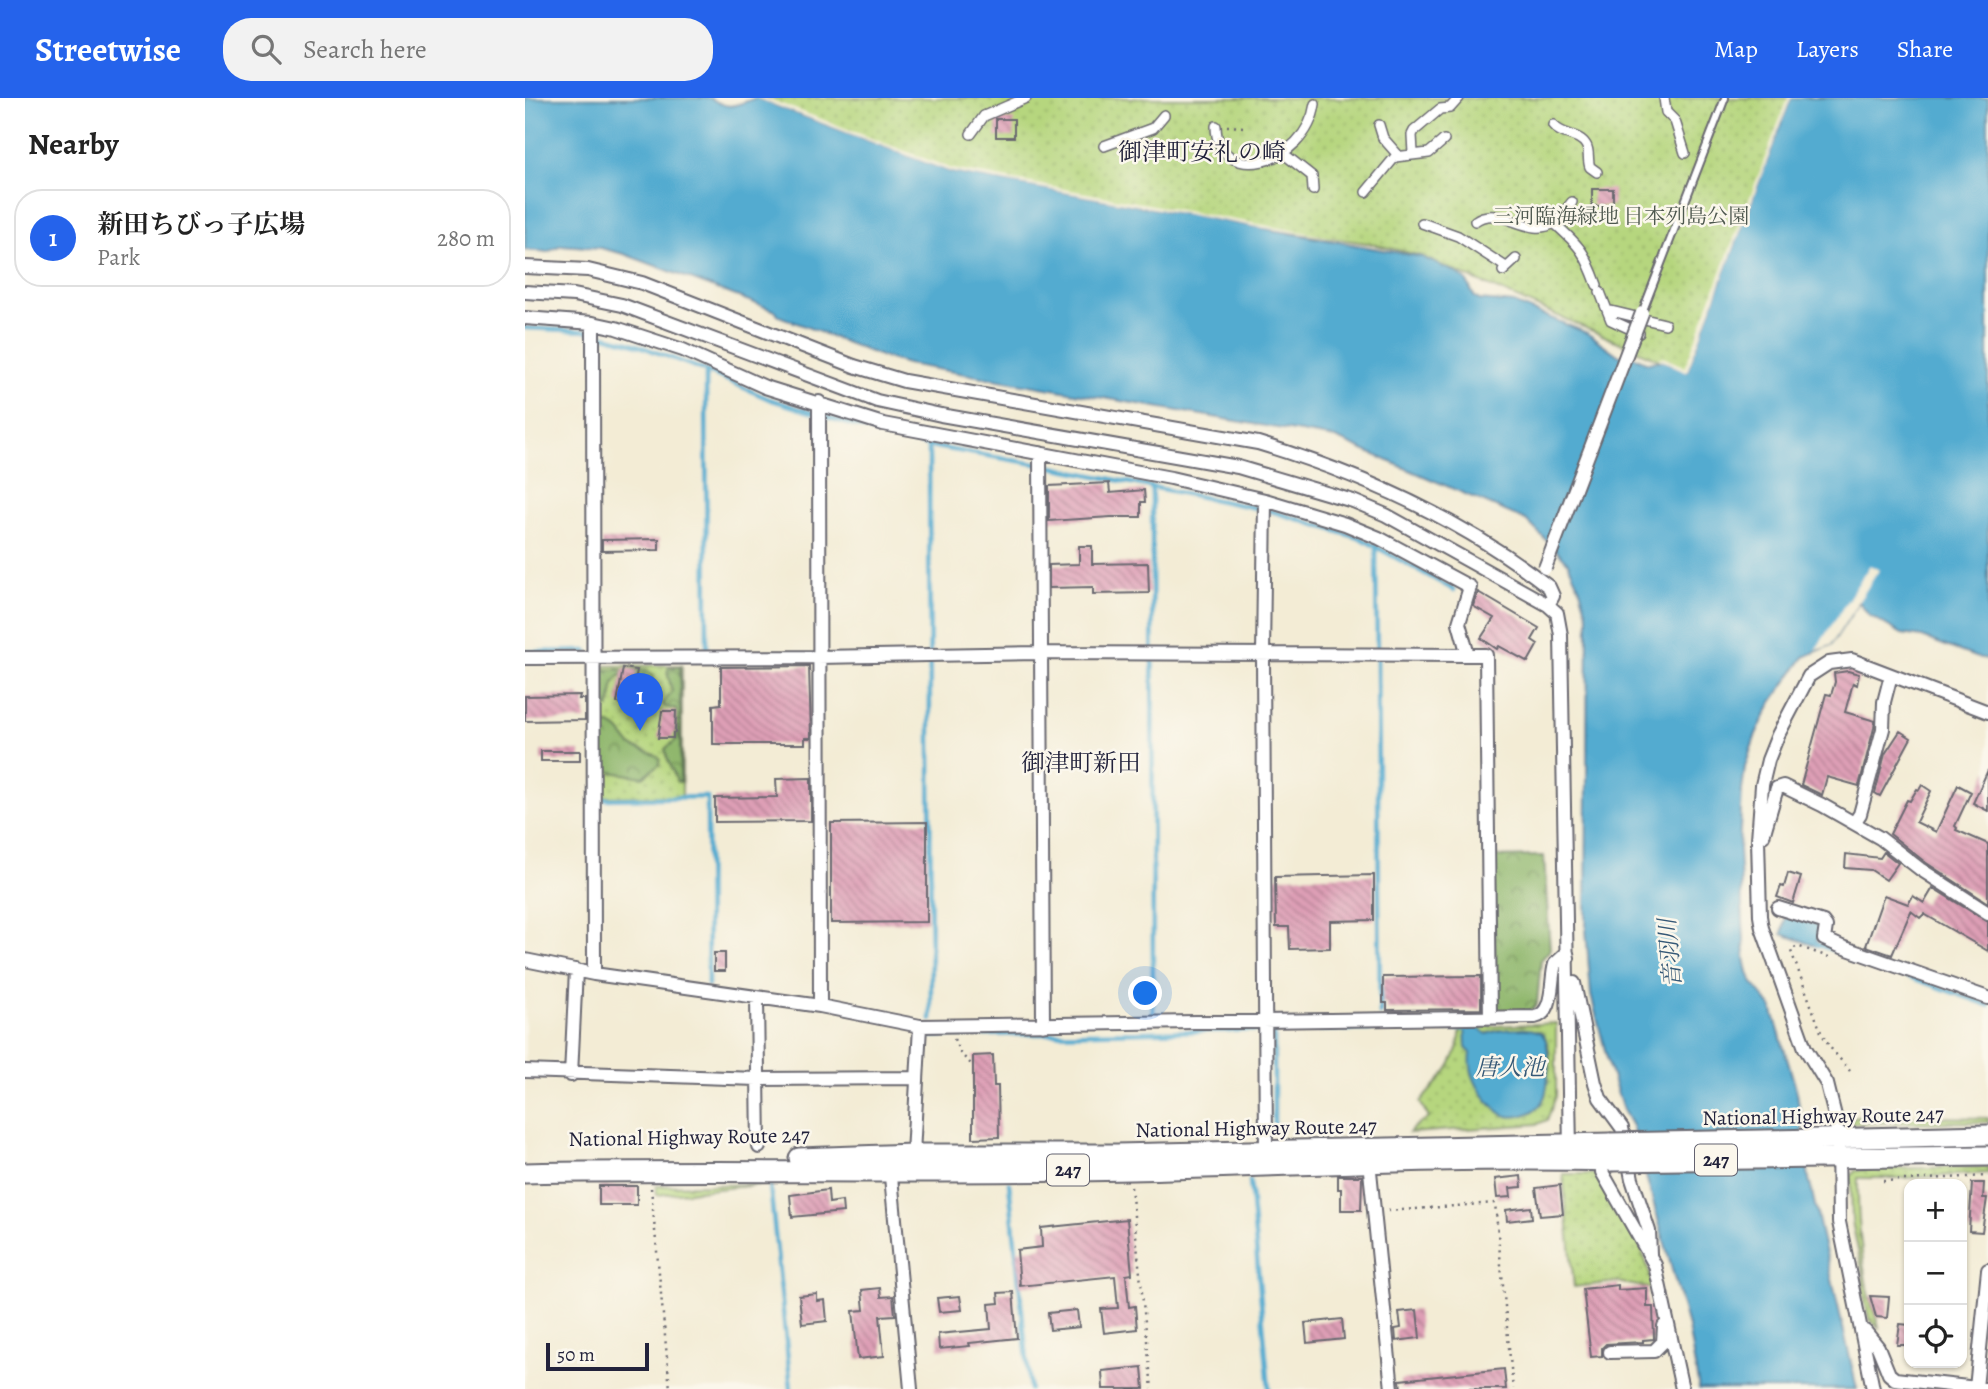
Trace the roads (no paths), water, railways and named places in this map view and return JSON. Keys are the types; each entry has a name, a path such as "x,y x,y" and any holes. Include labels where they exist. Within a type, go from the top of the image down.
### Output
{"highway":[{"name":"National Highway Route 247","path":"525,1173 890,1163 913,1154 1118,1154 1266,1150 1570,1152 1608,1155 1829,1148 1988,1135"},
{"name":"National Highway Route 247","path":"1829,1148 1988,1156"},
{"name":"National Highway Route 247","path":"525,1163 890,1163 1129,1170 1570,1152"}],"street":[{"path":"971,134 984,116 1026,98"},
{"path":"1413,153 1414,131 1437,111 1450,108 1459,98"},
{"path":"1664,98 1667,112 1675,121 1685,153"},
{"path":"1216,126 1222,147 1237,159 1259,163 1284,154 1296,143 1310,124 1315,104"},
{"path":"1104,146 1153,128 1164,115"},
{"path":"1379,125 1383,138 1398,155"},
{"path":"1553,125 1561,132 1582,140 1588,150 1590,167 1597,172"},
{"path":"1366,192 1398,155 1429,153 1444,140"},
{"path":"1284,154 1312,176 1313,190"},
{"path":"1475,222 1481,217 1492,216 1535,227 1554,223 1572,202"},
{"path":"1422,223 1458,236 1504,270 1516,259"},
{"path":"1554,223 1587,257 1611,320 1639,333"},
{"path":"525,267 588,270 631,280 854,366 904,381 1270,446 1352,474 1543,574 1553,596 1548,605"},
{"path":"525,292 594,298 622,305 877,401 941,415 1238,467 1353,501 1394,519 1548,605 1557,613 1561,635 1570,1152"},
{"path":"1607,310 1664,324"},
{"path":"1543,574 1642,313"},
{"path":"525,318 593,323 683,351 765,387 883,424 1171,478 1265,500 1345,524 1379,538 1469,587 1459,623 1468,655"},
{"path":"593,323 594,974"},
{"path":"819,402 820,1006"},
{"path":"1039,453 1043,1025"},
{"path":"1265,500 1263,656 1266,1150"},
{"path":"525,658 1039,653 1486,655 1490,1018"},
{"path":"1873,1389 1839,1222 1829,1148 1836,1116 1826,1084 1805,1048 1762,928 1758,839 1762,785 1778,735 1809,676 1829,663 1852,660 1988,712"},
{"path":"1854,823 1860,814 1883,729 1884,702 1891,674"},
{"path":"1758,839 1766,829 1777,788 1783,786 1822,804 1879,838 1920,869 1988,913"},
{"path":"1778,908 1823,922 1826,926 1824,939 1842,947 1988,998"},
{"path":"525,960 594,974 820,1006 920,1026 1535,1017 1548,1009 1553,967 1567,953"},
{"path":"1567,953 1599,1098 1622,1128 1632,1180 1649,1231 1650,1254"},
{"path":"571,1074 576,970"},
{"path":"757,998 759,1147"},
{"path":"913,1154 920,1026"},
{"path":"525,1071 757,1079 917,1078"},
{"path":"1608,1155 1602,1172 1655,1265 1682,1389"},
{"path":"1369,1161 1392,1389"},
{"path":"890,1163 911,1389"},
{"path":"1862,1328 1878,1347 1889,1374 1895,1380 1981,1388 1988,1269"},
{"path":"1610,1352 1654,1351 1660,1348 1665,1315"}],"lane":[{"path":"1642,313 1725,98"}],"water":[{"name":"音羽川","path":"525,98 710,98 728,106 756,98 951,172 1422,257 1466,280 1479,300 1514,303 1587,333 1618,355 1630,355 1648,363 1662,360 1687,371 1791,98 1988,98 1988,659 1975,657 1922,637 1902,634 1869,615 1859,602 1831,645 1804,657 1772,702 1756,734 1745,767 1742,790 1739,849 1745,958 1753,983 1772,1008 1797,1092 1809,1179 1857,1389 1699,1389 1688,1327 1632,1126 1623,1110 1610,1070 1591,995 1586,929 1588,617 1580,589 1567,561 1526,520 1335,438 907,364 880,356 779,316 776,311 624,254 600,248 561,245 548,252 525,250"},
{"path":"1786,915 1819,925 1816,946 1782,934"},
{"name":"唐人池","path":"1477,1028 1487,1034 1528,1029 1541,1033 1544,1037 1548,1049 1547,1084 1544,1098 1536,1109 1520,1116 1509,1116 1498,1111 1484,1096 1474,1079 1471,1053 1466,1048 1465,1029"}],"waterway":[{"path":"525,328 586,331 632,343 769,399 884,435 929,446 1047,466 1271,511 1362,539 1454,590"},
{"path":"706,371 707,652"},
{"path":"929,446 931,1020"},
{"path":"1152,487 1153,1016"},
{"path":"1376,546 1380,1014"},
{"path":"525,652 587,651"},
{"path":"601,799 707,797 708,985"},
{"path":"1816,944 1842,953"},
{"path":"1853,957 1988,1005"},
{"path":"1274,1131 1274,1030 1465,1029"},
{"path":"927,1036 1259,1030"},
{"path":"1250,1181 1269,1389"},
{"path":"1009,1183 1030,1389"},
{"path":"770,1185 791,1389"}],"place":[{"name":"新田ちびっ子広場","path":"640,731"}],"district":[{"name":"御津町安礼の崎","path":"1202,152"},
{"name":"御津町新田","path":"1081,763"}],"park label":[{"name":"三河臨海緑地 日本列島公園","path":"1621,216"}]}
